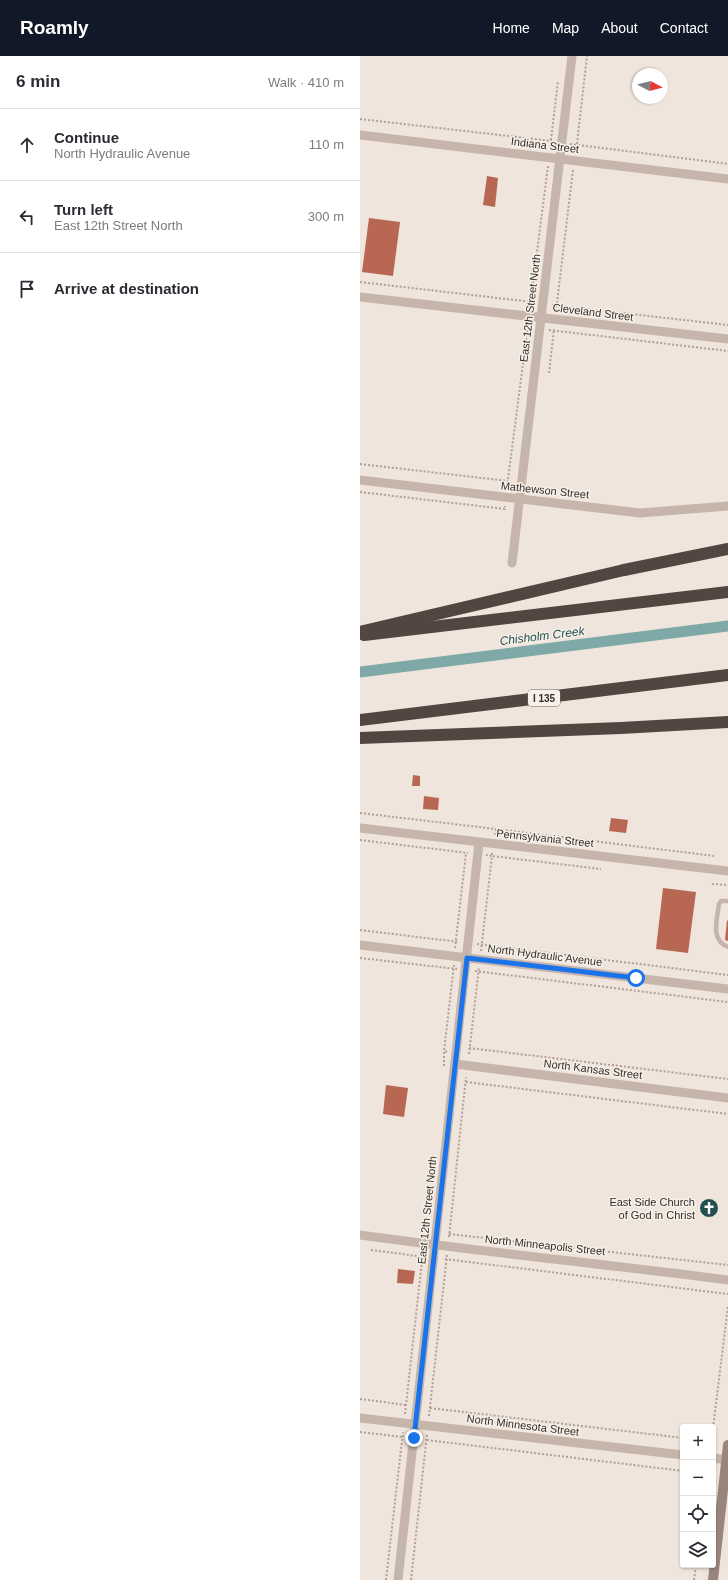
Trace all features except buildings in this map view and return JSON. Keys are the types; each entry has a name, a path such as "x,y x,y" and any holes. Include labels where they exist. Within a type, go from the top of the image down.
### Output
{"highway":[{"path":"360,632 624,570 728,549"},
{"path":"360,636 728,592"},
{"name":"I 135","path":"360,720 728,676"},
{"path":"360,738 621,728 728,722"}],"main road":[{"path":"713,1580 728,1445"}],"street":[{"name":"East 12th Street North","path":"512,563 572,56"},
{"name":"Indiana Street","path":"360,135 728,179"},
{"name":"Cleveland Street","path":"360,297 728,339"},
{"name":"Mathewson Street","path":"360,480 640,513 728,506"},
{"name":"Pennsylvania Street","path":"360,828 728,871"},
{"name":"East 12th Street North","path":"398,1580 479,843"},
{"name":"North Hydraulic Avenue","path":"360,945 728,989"},
{"name":"North Kansas Street","path":"455,1064 728,1098"},
{"name":"North Minneapolis Street","path":"360,1235 448,1247 606,1264 728,1280"},
{"name":"North Minnesota Street","path":"360,1418 680,1455"},
{"path":"716,1458 727,1460"}],"lane":[{"path":"728,901 721,901 719,904 716,934 718,940 728,947"}],"path":[{"path":"549,373 587,56"},
{"path":"360,492 505,509 558,79"},
{"path":"360,119 576,144 728,164"},
{"path":"360,464 508,481"},
{"path":"360,813 496,830"},
{"path":"360,840 492,856 469,1054"},
{"path":"712,884 728,885"},
{"path":"360,930 728,975"},
{"path":"360,958 728,1002"},
{"path":"469,1048 728,1079"},
{"path":"411,1580 466,1077"},
{"path":"466,1082 728,1114"},
{"path":"449,1234 728,1265"},
{"path":"386,1580 424,1244"},
{"path":"371,1250 728,1294"},
{"path":"713,1424 728,1306"},
{"path":"360,1399 680,1438"},
{"path":"360,1432 680,1471"},
{"path":"694,1580 696,1568"}],"waterway":[{"name":"Chisholm Creek","path":"360,672 728,626"}],"place":[{"name":"East Side Church of God in Christ","path":"709,1208"}],"route":[{"path":"414,1438 467,958 636,978"}]}
